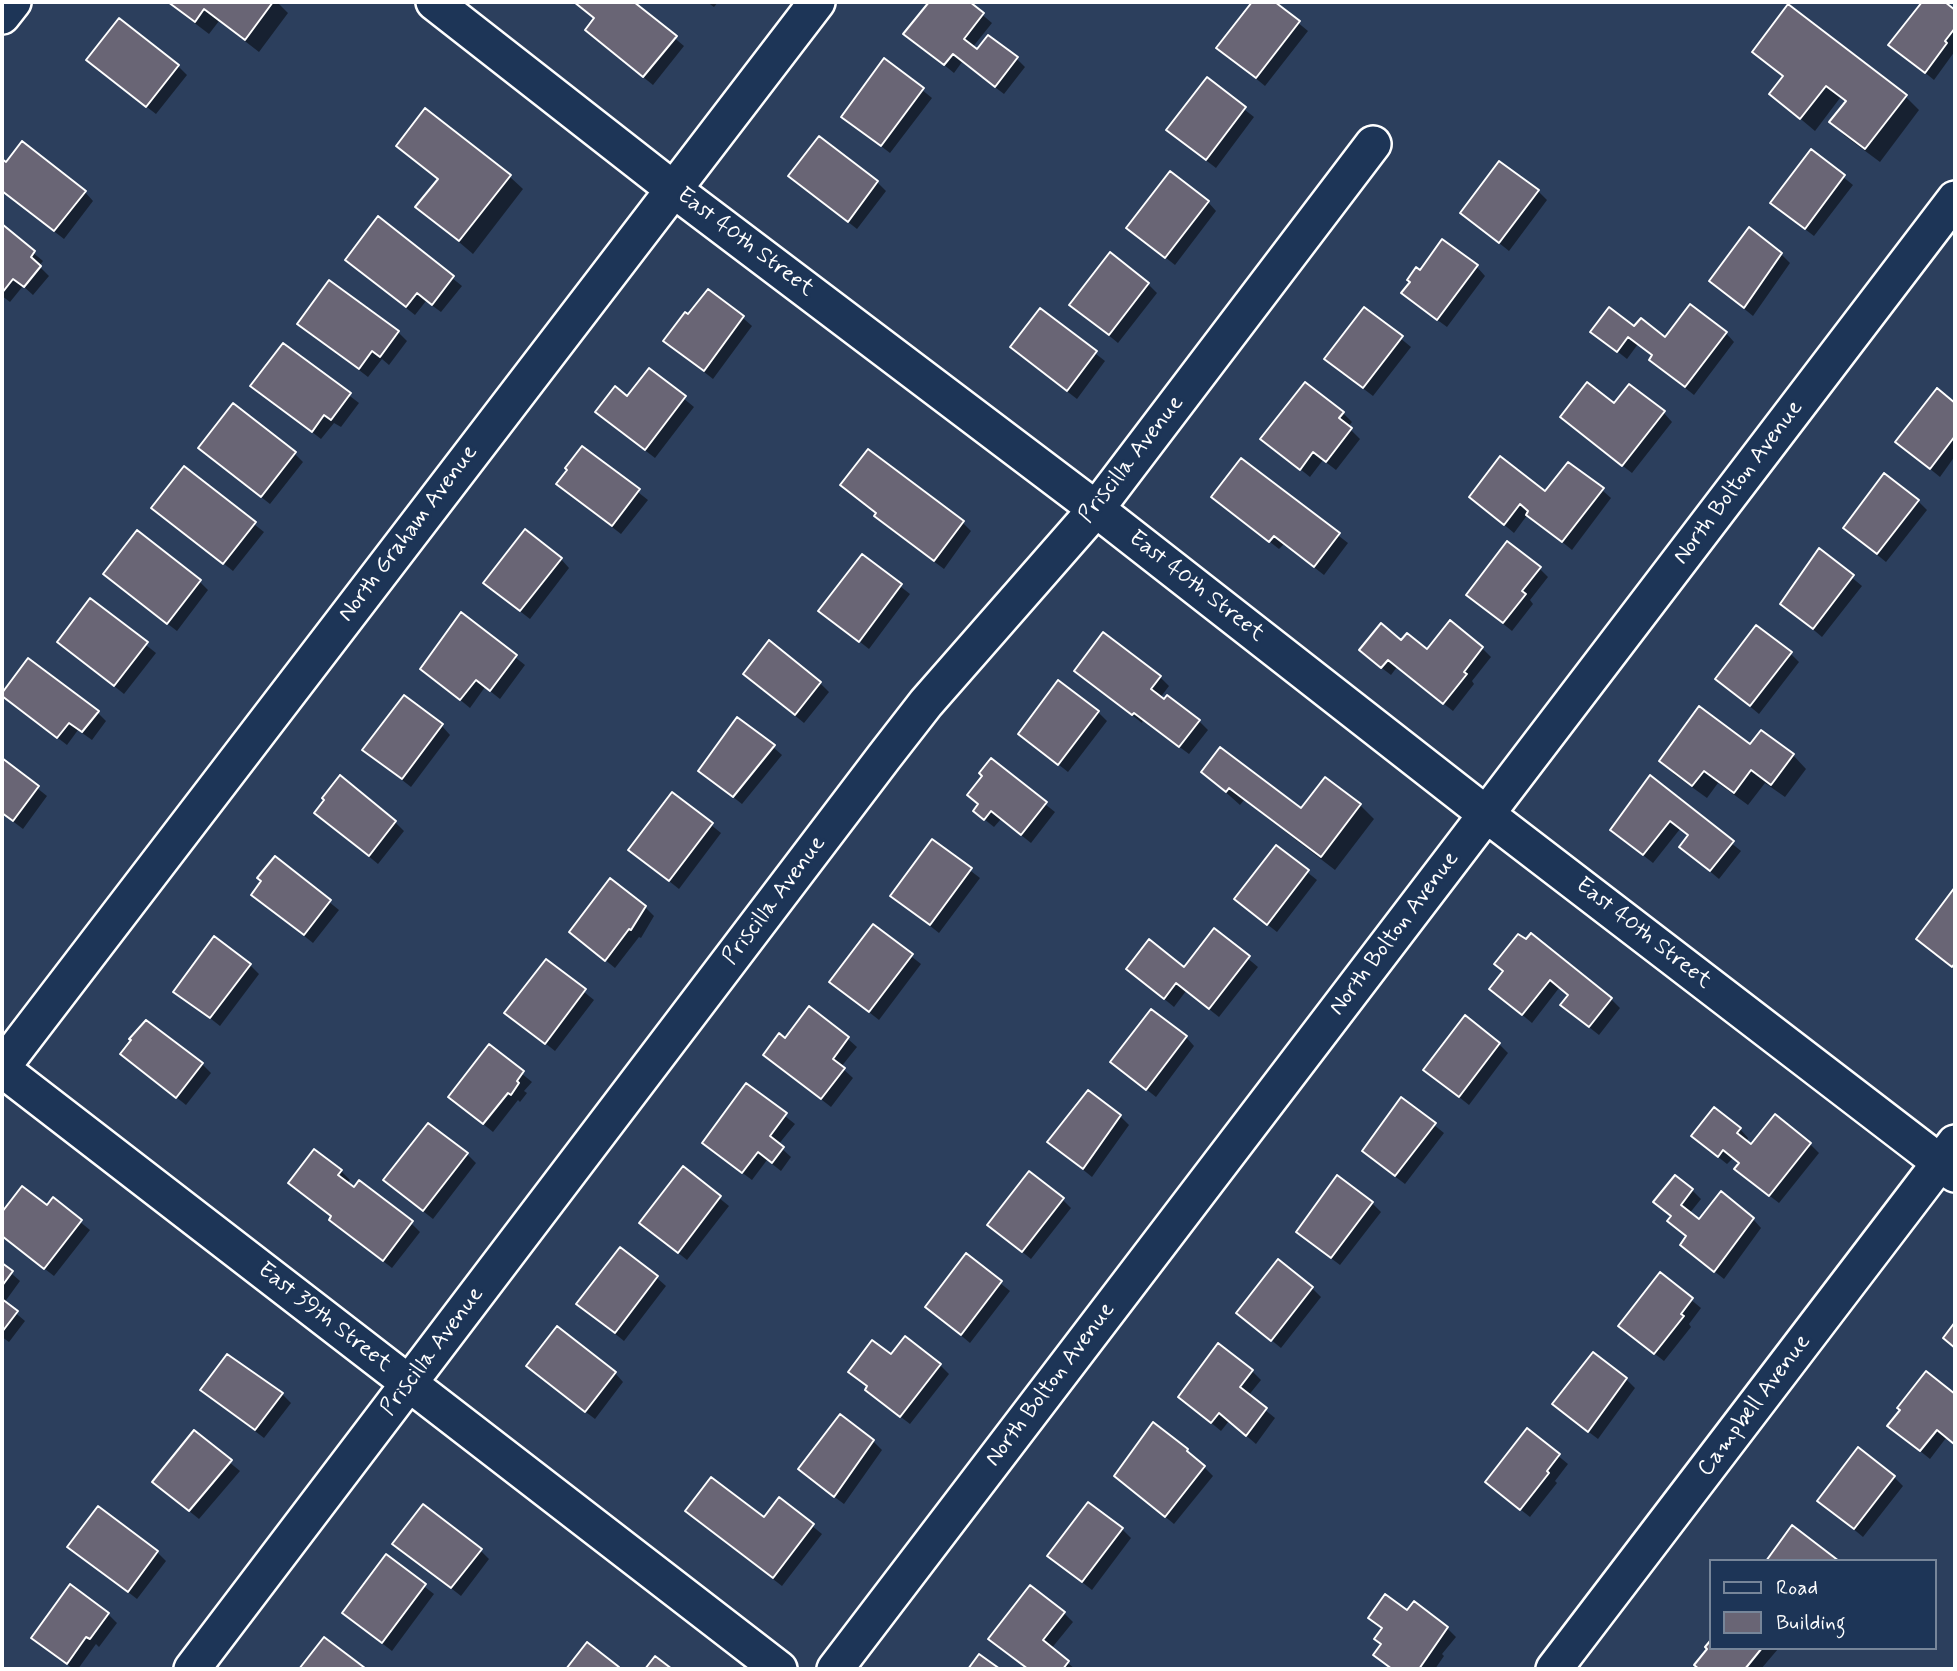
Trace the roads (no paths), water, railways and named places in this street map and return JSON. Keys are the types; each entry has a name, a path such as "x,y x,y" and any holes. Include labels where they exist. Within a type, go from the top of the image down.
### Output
{"street":[{"path":"2,16 13,2"},
{"name":"East 40th Street","path":"434,2 673,189 1096,509 1486,814 1950,1160"},
{"name":"North Graham Avenue","path":"2,1068 817,2"},
{"name":"Priscilla Avenue","path":"192,1669 926,704 1096,509 1373,144"},
{"name":"North Bolton Avenue","path":"835,1669 1955,199"},
{"name":"East 39th Street","path":"2,1068 779,1669"},
{"name":"Campbell Avenue","path":"1555,1669 1950,1160"}]}
